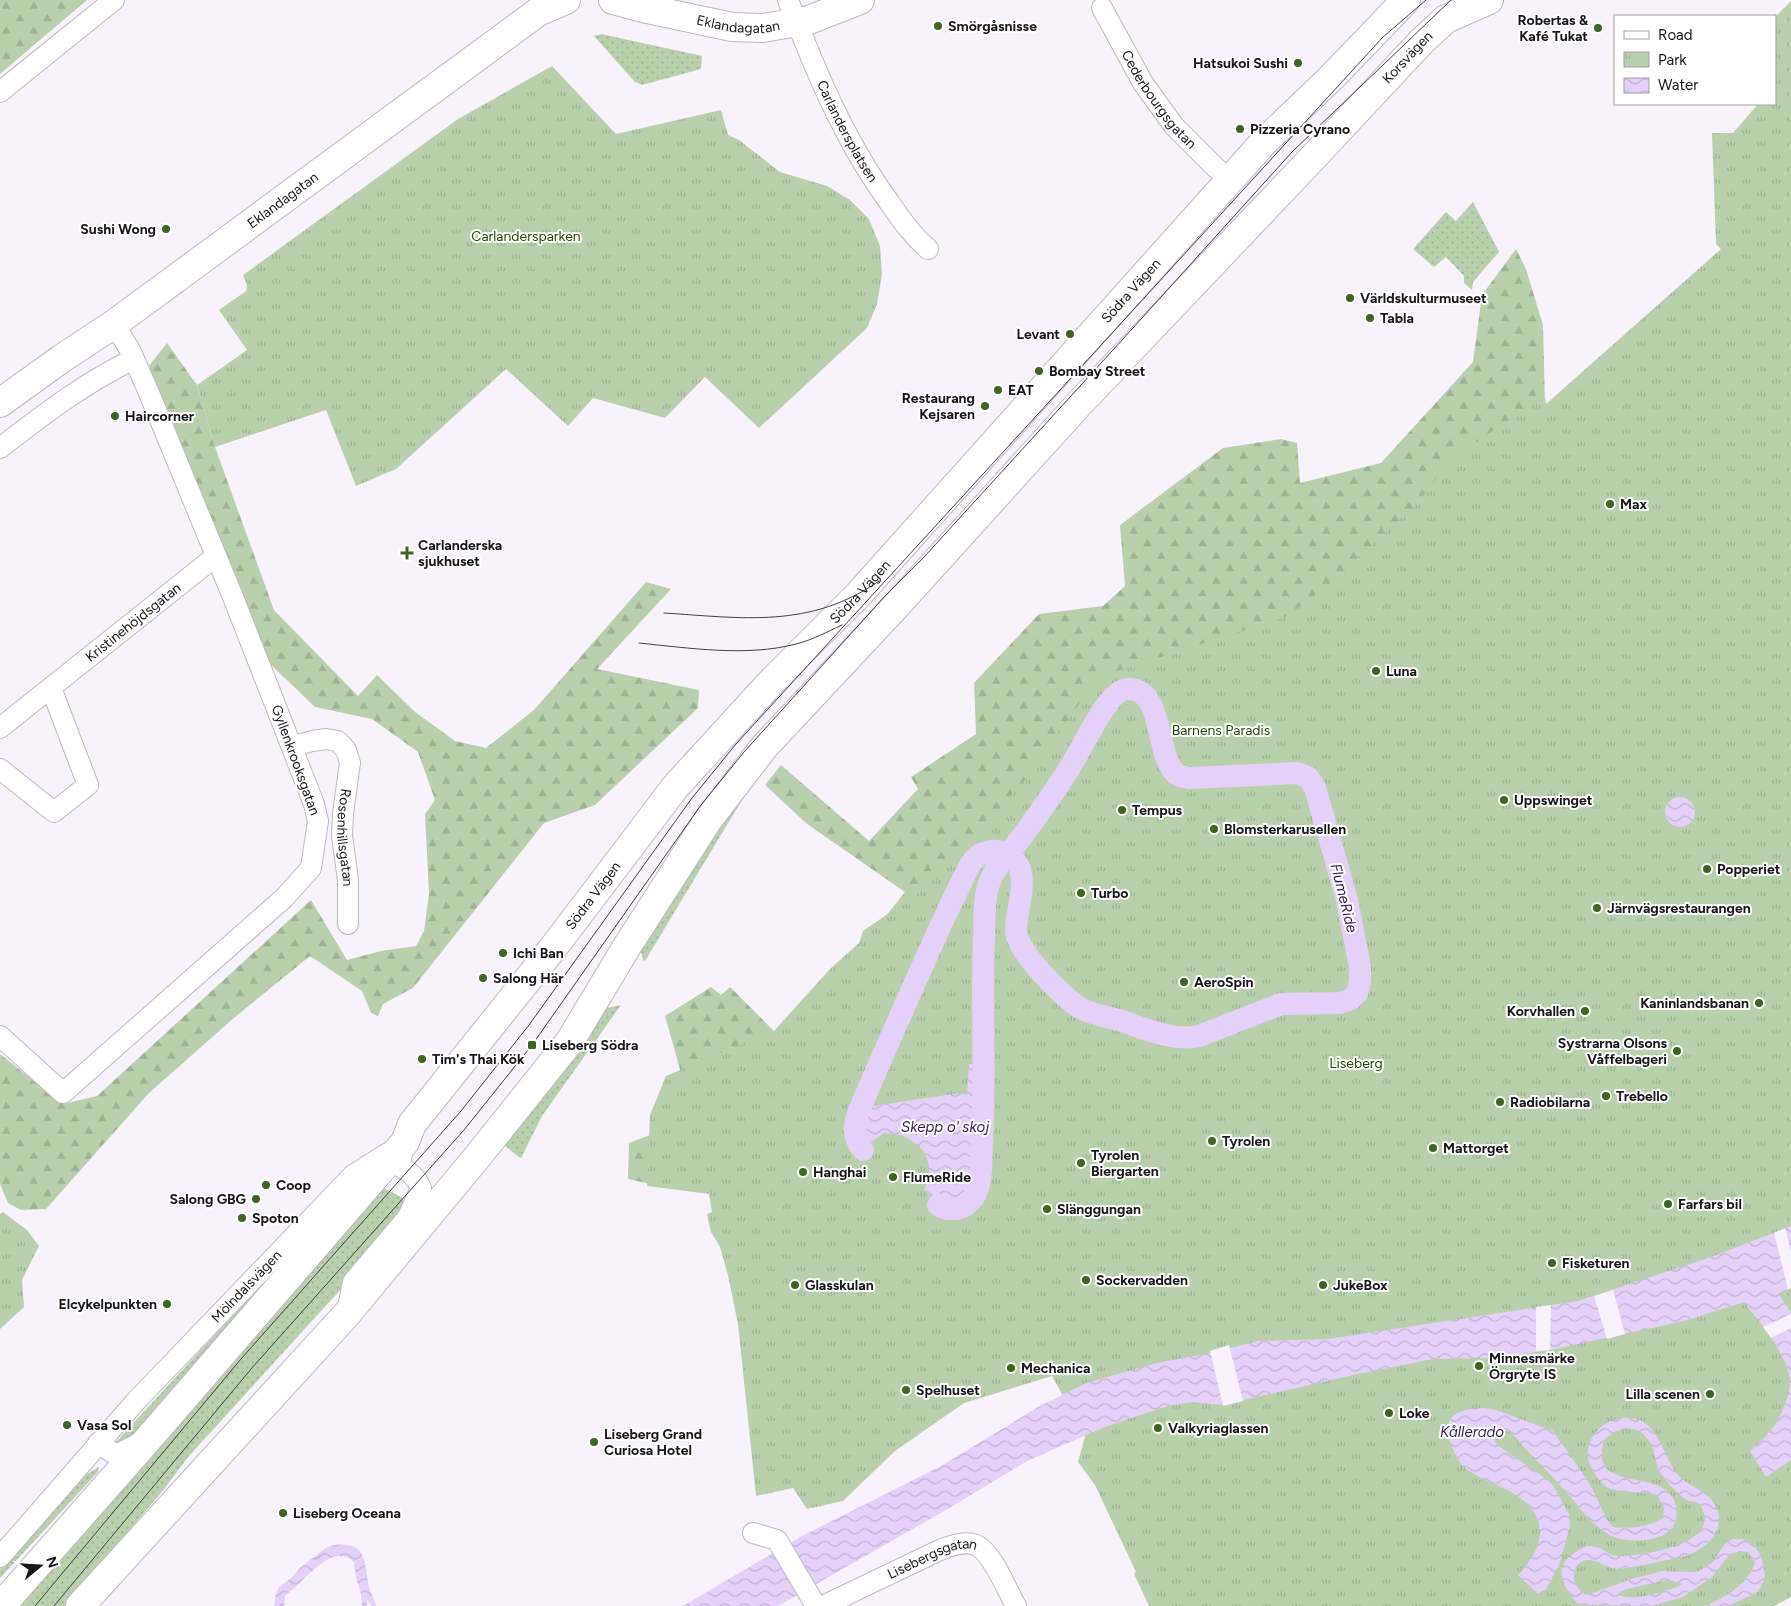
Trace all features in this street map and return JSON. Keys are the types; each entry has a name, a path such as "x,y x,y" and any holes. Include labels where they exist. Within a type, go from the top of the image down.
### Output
{"main road":[{"name":"Eklandagatan","path":"0,403 114,324 538,12 566,0"},
{"name":"Eklandagatan","path":"614,0 732,28 763,28 792,11 860,0"},
{"name":"Södra Vägen","path":"409,1133 676,786 774,680 858,595 1263,143 1330,79 1406,0"},
{"path":"1446,19 1469,0"},
{"name":"Korsvägen","path":"346,1314 478,1156 570,1041 626,948 708,820 764,747 896,606 1078,405 1422,40 1446,19 1489,0"},
{"name":"Mölndalsvägen","path":"1,1606 150,1437 409,1133"},
{"path":"80,1606 346,1314"}],"street":[{"path":"0,92 114,0"},
{"name":"Cederbourgsgatan","path":"1102,8 1143,83 1174,126 1230,180"},
{"name":"Carlandersplatsen","path":"792,11 833,108 871,178 912,234 928,249"},
{"name":"Gyllenkrooksgatan","path":"0,1036 64,1093 284,898 311,868 318,821 314,804 216,556 134,359 114,324"},
{"path":"0,448 65,399 104,373 134,359"},
{"name":"Kristinehöjdsgatan","path":"0,728 216,556"},
{"path":"0,769 54,812 88,785 51,688"},
{"name":"Rosenhillsgatan","path":"292,747 326,739 338,741 346,750 350,763 343,813 342,836 348,880 348,924"},
{"path":"346,1314 353,1282 408,1217 421,1188 409,1171 399,1166 409,1133"},
{"name":"Mölndalsvägen","path":"0,1557 136,1401 353,1175 409,1133"},
{"name":"Mölndalsvägen","path":"98,1443 116,1455 150,1437"},
{"path":"753,1534 777,1540 816,1606"},
{"name":"Lisebergsgatan","path":"823,1606 958,1543 974,1544 985,1551 1016,1606"}],"green space":[{"path":"0,0 87,0 0,74"},
{"name":"Liseberg","path":"1791,1 1791,1597 1774,1606 1149,1606 1134,1574 1136,1572 1095,1485 1078,1462 1085,1436 1052,1376 964,1403 895,1451 843,1501 807,1509 793,1488 756,1496 738,1324 720,1247 711,1232 707,1214 712,1212 709,1194 647,1186 650,1115 666,1076 774,1031 830,969 859,943 863,931 918,893 1023,782 1098,677 1285,617 1328,585 1418,503 1450,459 1545,397 1546,404 1721,249 1716,244 1712,133 1733,133 1757,105 1776,105 1776,16"},
{"path":"601,34 702,56 701,69 642,85 635,82 594,36"},
{"name":"Carlandersparken","path":"552,66 616,134 721,110 728,135 739,140 780,172 827,186 850,200 869,219 880,246 882,274 877,304 867,328 759,428 705,377 665,418 593,398 568,426 506,369 396,469 356,486 326,410 215,447 197,385 247,350 219,310 246,291 247,285 243,275 458,119"},
{"path":"1473,202 1499,252 1473,282 1472,290 1464,283 1464,276 1446,257 1434,267 1413,249 1446,212 1456,221"},
{"path":"1516,249 1526,269 1543,325 1545,405 1559,462 846,966 905,892 807,824 765,785 781,765 869,841 918,789 911,777 976,734 974,683 1039,614 1103,606 1125,586 1120,525 1223,448 1281,439 1297,443 1300,483 1381,463 1473,362 1482,295"},
{"path":"167,343 197,385 215,447 274,610 358,696 377,675 415,712 455,741 486,748 534,710 646,582 671,589 597,669 699,690 698,708 595,805 544,823 413,988 383,1004 378,1016 371,1013 362,991 310,956 235,1017 149,1093 46,1209 21,1210 8,1203 0,1184 0,1054 63,1104 97,1096 311,900 347,960 381,951 416,946 424,931 429,894 425,814 435,800 418,752 372,719 315,707 269,663 234,594 149,366"},
{"path":"753,782 645,961 643,960 640,947 688,864"},
{"path":"711,987 721,995 730,987 774,1031 673,1189 628,1179 629,1143 655,1133 683,1080 665,1016"},
{"path":"621,1005 542,1116 521,1158 519,1157 504,1145 575,1055 601,1013 607,1008"},
{"path":"382,1187 403,1198 405,1206 342,1288 188,1457 165,1488 65,1606 18,1606"},
{"path":"3,1212 27,1230 39,1246 22,1280 24,1307 0,1329 0,1214"},
{"path":"328,1212 240,1318 134,1433 119,1445 115,1443"},
{"path":"99,1467 98,1472 0,1578 0,1569 87,1474"}],"water":[{"path":"1680,797 1691,801 1695,812 1691,823 1680,827 1669,823 1665,812 1669,801"},
{"name":"Skepp o' skoj","path":"969,1064 977,1064 977,1108 972,1183 964,1200 942,1202 924,1190 928,1182 929,1166 924,1152 919,1146 903,1136 885,1133 867,1144 860,1140 859,1130 873,1106 960,1093 967,1095"},
{"path":"1791,1226 1791,1288 1779,1294 1791,1313 1791,1460 1766,1477 1750,1451 1767,1435 1779,1419 1787,1398 1790,1379 1778,1348 1744,1302 1684,1321 1550,1350 1497,1358 1433,1359 1221,1405 1193,1402 1168,1406 1107,1426 1027,1461 951,1507 778,1606 683,1606 802,1536 941,1466 1038,1407 1086,1383 1157,1363 1258,1341 1328,1339 1578,1301 1717,1255"},
{"name":"Kållerado","path":"1473,1409 1496,1410 1553,1431 1590,1484 1606,1518 1613,1527 1626,1528 1652,1523 1663,1518 1664,1507 1657,1495 1622,1491 1605,1486 1593,1471 1588,1458 1591,1439 1605,1424 1619,1419 1630,1418 1640,1420 1647,1425 1658,1438 1678,1475 1709,1497 1715,1505 1719,1522 1717,1530 1700,1550 1684,1556 1620,1569 1611,1568 1590,1560 1583,1561 1578,1564 1574,1575 1577,1587 1582,1592 1588,1595 1628,1580 1662,1571 1699,1571 1712,1563 1724,1545 1732,1539 1743,1539 1754,1546 1761,1555 1765,1577 1761,1587 1756,1593 1728,1606 1705,1606 1728,1594 1748,1576 1755,1562 1748,1552 1740,1551 1730,1554 1712,1577 1683,1597 1652,1606 1577,1603 1567,1590 1562,1577 1562,1570 1568,1558 1589,1546 1618,1556 1662,1550 1692,1538 1702,1529 1705,1517 1699,1503 1684,1498 1660,1472 1652,1446 1647,1438 1636,1430 1630,1428 1623,1429 1604,1440 1602,1458 1607,1469 1617,1475 1659,1486 1670,1493 1676,1506 1675,1523 1667,1533 1651,1539 1623,1539 1608,1534 1589,1519 1563,1488 1512,1434 1504,1430 1500,1431 1494,1439 1497,1445 1551,1482 1569,1514 1570,1527 1559,1565 1546,1589 1538,1594 1518,1575 1532,1557 1539,1538 1540,1528 1532,1509 1516,1495 1477,1476 1463,1466 1452,1447 1449,1437 1449,1422 1458,1413","holes":["1668,1580 1683,1584 1669,1590 1642,1596 1625,1597 1619,1595 1626,1589"]},
{"path":"333,1545 353,1546 362,1555 369,1587 376,1606 372,1606 367,1600 367,1606 362,1606 354,1562 345,1557 337,1556 319,1565 288,1593 285,1596 284,1606 274,1606 279,1587 290,1579 302,1566"}],"pier":[{"path":"1785,1228 1791,1251 1791,1288 1788,1289 1774,1233"},
{"path":"1613,1290 1625,1334 1607,1339 1594,1296"},
{"path":"1551,1305 1550,1350 1536,1351 1536,1307"},
{"path":"1791,1314 1791,1328 1771,1338 1763,1327"},
{"path":"1229,1345 1243,1401 1223,1406 1210,1351"}],"waterway":[{"name":"FlumeRide","path":"863,1150 857,1141 855,1132 858,1113 934,939 967,870 972,862 983,853 990,851 1003,853 1009,856 1015,861 1019,867 1022,881 1016,923 1018,939 1042,974 1064,996 1087,1011 1160,1034 1189,1037 1199,1036 1281,1004 1340,1003 1351,999 1357,993 1360,981 1360,967 1347,900 1315,788 1308,777 1297,773 1189,778 1180,776 1171,767 1165,755 1154,711 1148,699 1139,692 1127,689 1120,692 1105,707 1057,788 1021,838 1017,843 1008,853 1004,858 990,881 986,895 984,916 984,1090 979,1185 974,1197 962,1207 947,1209 938,1205"}],"tram line":[{"path":"35,1606 241,1359 461,1111 529,1025 692,798 736,744 1383,37 1426,0"},
{"path":"54,1606 251,1369 464,1130 532,1045 701,805 744,752 1292,152 1451,0"},
{"path":"664,613 749,618 801,614 827,607 853,596 879,581"},
{"path":"639,643 698,649 758,650 802,642 842,625"}],"place":[{"name":"Smörgåsnisse","path":"938,26"},
{"name":"Robertas & Kafé Tukat","path":"1598,28"},
{"name":"Hatsukoi Sushi","path":"1298,63"},
{"name":"Pizzeria Cyrano","path":"1240,129"},
{"name":"Sushi Wong","path":"166,229"},
{"name":"Världskulturmuseet","path":"1350,298"},
{"name":"Tabla","path":"1370,318"},
{"name":"Levant","path":"1070,334"},
{"name":"Bombay Street","path":"1039,371"},
{"name":"EAT","path":"998,390"},
{"name":"Restaurang Kejsaren","path":"985,406"},
{"name":"Haircorner","path":"115,416"},
{"name":"Max","path":"1610,504"},
{"name":"Carlanderska sjukhuset","path":"407,553"},
{"name":"Luna","path":"1376,671"},
{"name":"Uppswinget","path":"1504,800"},
{"name":"Tempus","path":"1122,810"},
{"name":"Blomsterkarusellen","path":"1214,829"},
{"name":"Popperiet","path":"1707,869"},
{"name":"Turbo","path":"1081,893"},
{"name":"Järnvägsrestaurangen","path":"1597,908"},
{"name":"Ichi Ban","path":"503,953"},
{"name":"Salong Här","path":"483,978"},
{"name":"AeroSpin","path":"1184,982"},
{"name":"Kaninlandsbanan","path":"1759,1003"},
{"name":"Korvhallen","path":"1585,1011"},
{"name":"Liseberg Södra","path":"532,1045"},
{"name":"Systrarna Olsons Våffelbageri","path":"1677,1051"},
{"name":"Tim's Thai Kök","path":"422,1059"},
{"name":"Trebello","path":"1606,1096"},
{"name":"Radiobilarna","path":"1500,1102"},
{"name":"Tyrolen","path":"1212,1141"},
{"name":"Mattorget","path":"1433,1148"},
{"name":"Tyrolen Biergarten","path":"1081,1163"},
{"name":"Hanghai","path":"803,1172"},
{"name":"FlumeRide","path":"893,1177"},
{"name":"Coop","path":"266,1185"},
{"name":"Salong GBG","path":"256,1199"},
{"name":"Farfars bil","path":"1668,1204"},
{"name":"Slänggungan","path":"1047,1209"},
{"name":"Spoton","path":"242,1218"},
{"name":"Fisketuren","path":"1552,1263"},
{"name":"Sockervadden","path":"1086,1280"},
{"name":"Glasskulan","path":"795,1285"},
{"name":"JukeBox","path":"1323,1285"},
{"name":"Elcykelpunkten","path":"167,1304"},
{"name":"Minnesmärke Örgryte IS","path":"1479,1366"},
{"name":"Mechanica","path":"1011,1368"},
{"name":"Spelhuset","path":"906,1390"},
{"name":"Lilla scenen","path":"1710,1394"},
{"name":"Loke","path":"1389,1413"},
{"name":"Vasa Sol","path":"67,1425"},
{"name":"Valkyriaglassen","path":"1158,1428"},
{"name":"Liseberg Grand Curiosa Hotel","path":"594,1442"},
{"name":"Liseberg Oceana","path":"283,1513"}],"park label":[{"name":"Barnens Paradis","path":"1221,730"}]}
